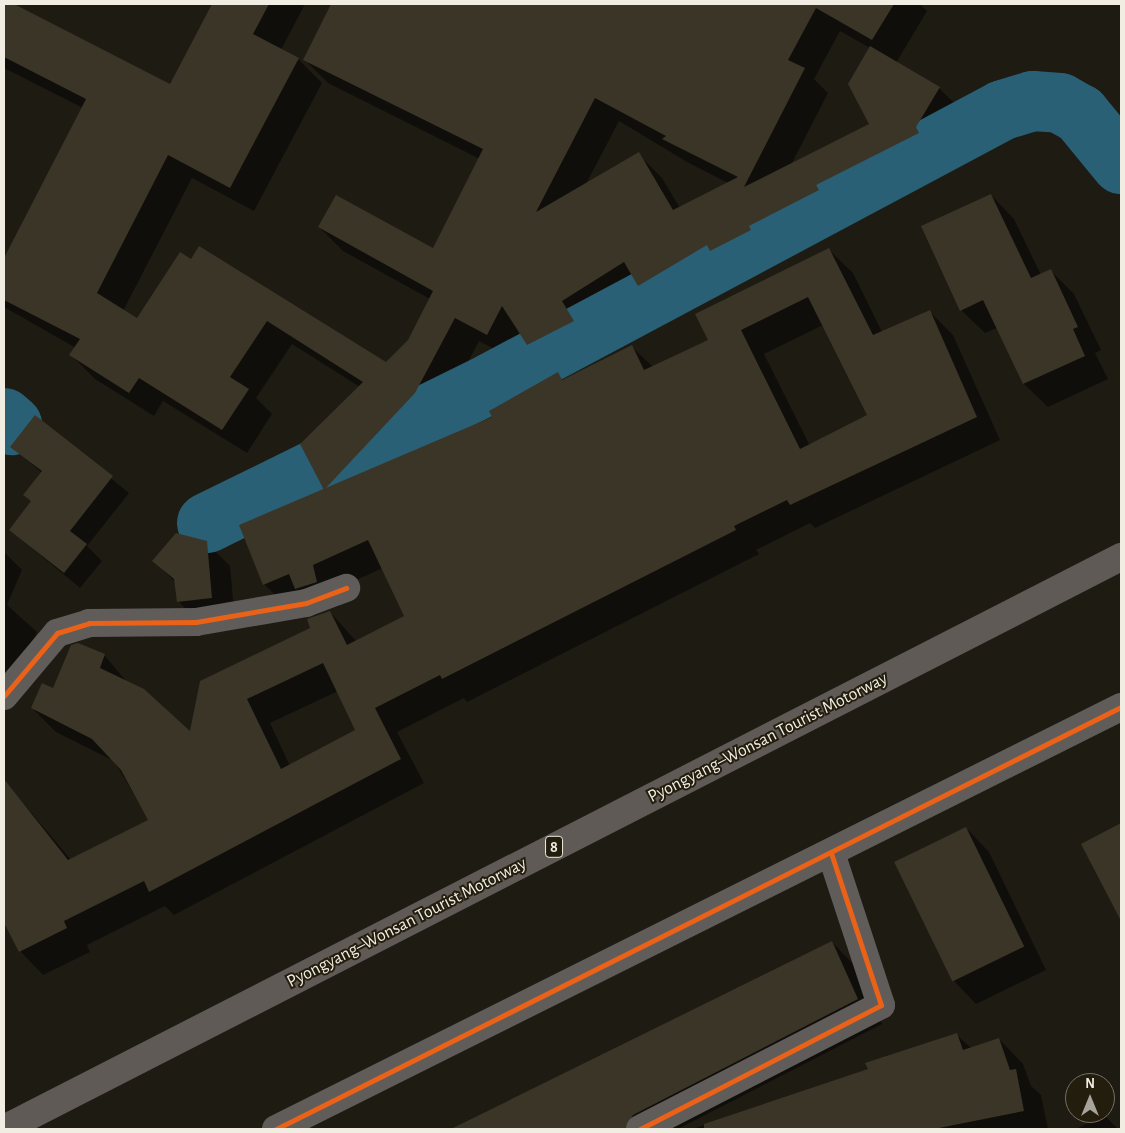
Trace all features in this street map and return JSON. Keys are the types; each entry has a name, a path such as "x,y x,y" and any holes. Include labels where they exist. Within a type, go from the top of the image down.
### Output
{"highway":[{"name":"Pyongyang–Wonsan Tourist Motorway","path":"4,1129 1113,562"}],"street":[{"path":"4,696 57,633 89,623 196,622 306,604 346,588"},
{"path":"276,1129 1121,707"},
{"path":"640,1129 881,1006 830,853"}],"building":[{"path":"4,4 14,4 170,84 212,4 269,4 253,34 299,58 230,188 168,155 97,293 137,318 180,252 191,259 199,246 386,362 408,340 433,291 318,227 336,195 433,248 483,149 303,60 331,4 894,4 872,40 816,8 788,60 805,68 744,187 869,124 848,84 870,46 940,87 916,127 919,133 816,185 819,190 749,226 751,230 710,251 707,245 638,286 624,262 562,301 574,321 527,345 502,306 487,335 455,318 415,393 324,490 300,444 363,382 267,321 230,377 249,389 222,430 139,378 129,393 69,355 80,339 4,300 4,258 86,99 4,57","holes":["595,98 666,136 662,139 738,177 673,210 639,152 536,212"]},
{"path":"991,194 1031,278 1051,269 1078,327 1073,329 1085,356 1023,384 983,300 960,311 921,226"},
{"path":"829,248 873,335 930,310 977,417 790,505 787,500 734,526 736,530 442,679 440,675 375,708 401,759 149,892 144,881 64,921 67,928 19,952 4,923 4,779 68,860 148,820 121,770 92,739 31,708 42,683 53,688 71,645 78,643 105,654 100,668 144,689 190,731 200,681 310,628 307,619 330,611 347,645 404,616 368,540 313,565 317,582 295,589 289,574 263,585 239,525 492,417 489,411 558,372 562,380 632,345 644,370 708,340 695,314","holes":["808,297 867,415 800,449 741,330","323,663 355,730 281,769 247,699"]},
{"path":"35,415 113,476 70,531 87,544 64,573 9,530 31,501 23,495 42,471 10,447"},
{"path":"176,533 207,541 212,598 177,602 174,579 152,561"},
{"path":"1121,823 1121,921 1081,844"},
{"path":"966,827 1024,947 952,982 894,862"},
{"path":"832,941 858,999 633,1115 625,1129 451,1129"},
{"path":"957,1033 963,1050 999,1038 1010,1070 1016,1069 1024,1111 934,1129 704,1129 704,1124 868,1069 865,1063"}],"waterway":[{"path":"207,523 491,383 1003,110 1033,101 1060,103 1080,114 1121,164"},
{"path":"4,418 12,425"}],"cycle path":[{"path":"4,696 57,633 89,623 196,622 306,603 346,588"},
{"path":"276,1129 1121,707"},
{"path":"640,1129 881,1005 831,853"}]}
